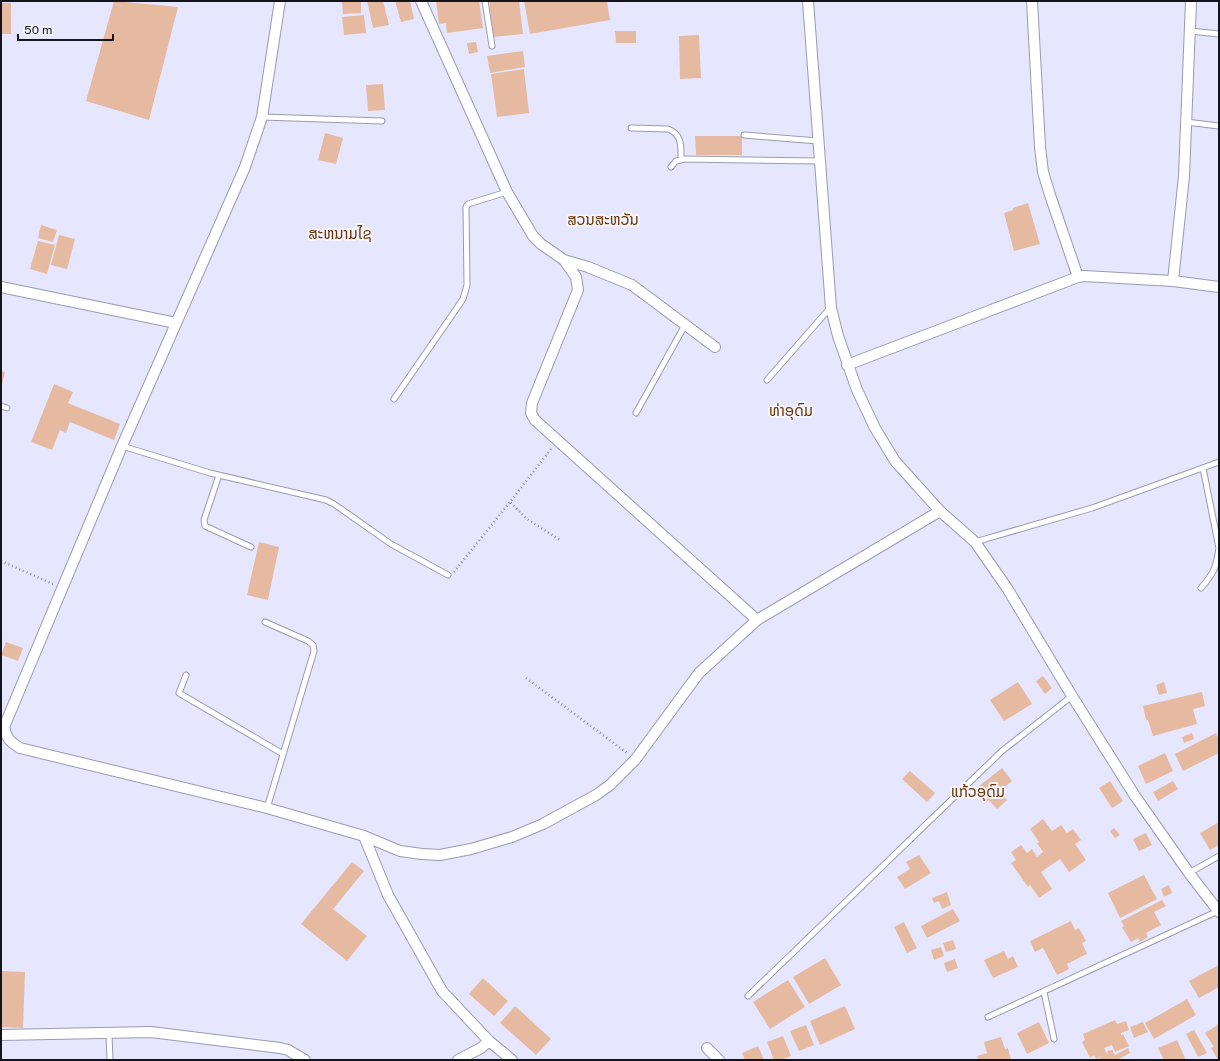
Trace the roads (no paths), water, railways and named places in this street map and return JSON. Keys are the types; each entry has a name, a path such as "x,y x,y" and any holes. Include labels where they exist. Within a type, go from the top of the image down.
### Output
{"street":[{"path":"280,1 262,117 245,167 122,446 3,727 11,742 20,748 267,808 364,836 400,851 440,855 471,849 512,837 537,827 580,805 610,784 635,760 699,673 757,620 940,511"},
{"path":"421,1 507,192 533,236 541,244 564,260 588,267 632,285 715,347"},
{"path":"808,1 831,308 847,365 857,390 875,428 895,461 940,511 975,542 1008,588 1072,696 1135,796 1189,873 1219,912"},
{"path":"1032,1 1043,172 1078,277"},
{"path":"1173,281 1184,176 1191,1"},
{"path":"564,260 576,277 578,290 532,403 531,412 535,420 757,620"},
{"path":"847,365 1078,277 1084,276 1173,281 1219,287"},
{"path":"1,287 176,323"},
{"path":"364,836 388,895 442,991 490,1041 512,1060"},
{"path":"1,1035 155,1032 280,1048 288,1050 305,1060"},
{"path":"458,1060 481,1048 490,1041"},
{"path":"706,1048 719,1060"}],"lane":[{"path":"485,1 492,46"},
{"path":"1190,31 1219,34"},
{"path":"262,117 382,121"},
{"path":"1186,122 1219,126"},
{"path":"631,128 672,130 678,136 681,143 681,159"},
{"path":"744,135 818,141"},
{"path":"671,167 676,161 681,159 819,161"},
{"path":"394,399 459,305 466,291 466,207 468,204 507,192"},
{"path":"767,380 831,308"},
{"path":"636,413 685,325"},
{"path":"1,406 7,408"},
{"path":"122,446 219,475 312,495 326,500 391,544 448,575"},
{"path":"975,542 1092,508 1219,462"},
{"path":"1201,588 1213,575 1217,563 1219,548 1203,468"},
{"path":"219,475 204,520 205,526 251,547"},
{"path":"265,622 314,645 314,651 267,808"},
{"path":"186,675 179,693 283,754"},
{"path":"748,996 1002,751 1072,696"},
{"path":"1189,873 1219,856"},
{"path":"988,1017 1219,912"},
{"path":"1044,992 1054,1040"},
{"path":"109,1034 110,1060"}],"district":[{"name":"ສວນສະຫວັນ","path":"603,219"},
{"name":"ສະຫນາມໄຊ","path":"340,233"},
{"name":"ທ່າອຸດົມ","path":"791,410"},
{"name":"ແກ້ວອຸດົມ","path":"978,791"}]}
